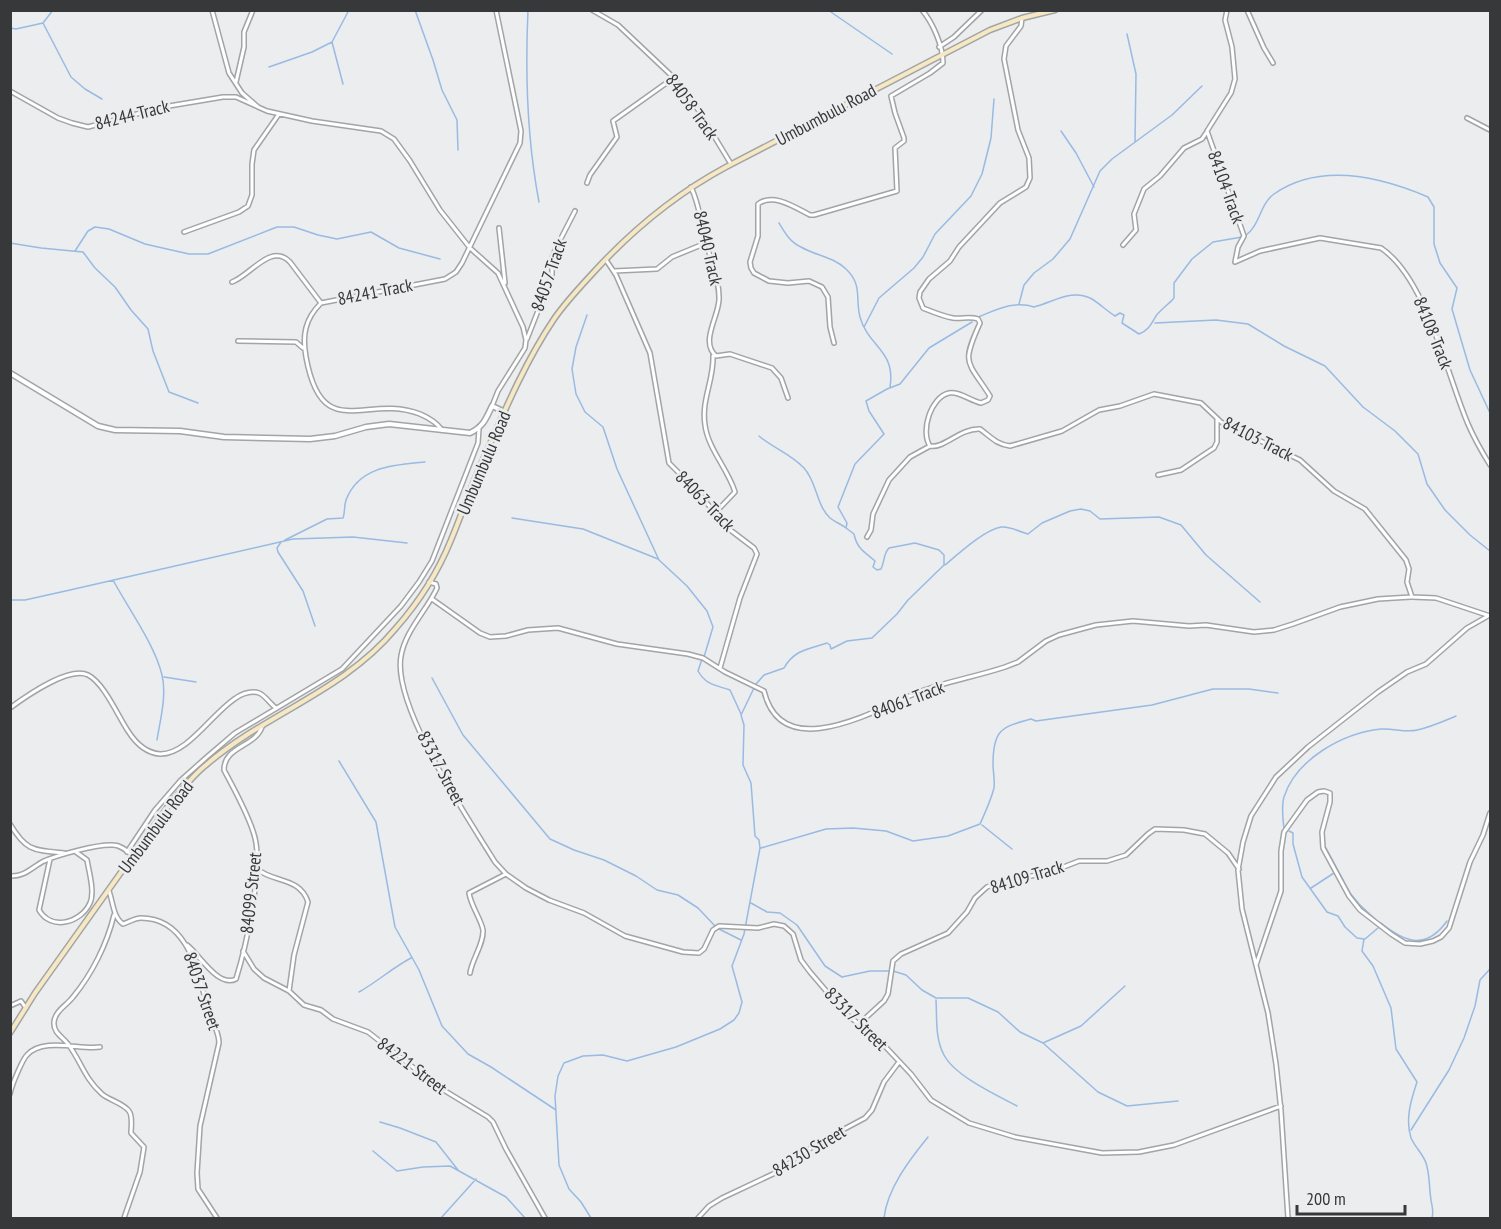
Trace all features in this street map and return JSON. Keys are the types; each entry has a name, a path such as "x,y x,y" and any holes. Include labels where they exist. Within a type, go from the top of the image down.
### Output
{"main road":[{"name":"Umbumbulu Road","path":"10,1033 186,784 232,745 346,675 375,652 416,604 450,542 482,461 526,368 555,318 634,231 691,187 731,164 990,30 1022,18 1055,10"}],"street":[{"path":"212,10 225,63 242,93 258,107"},
{"path":"236,83 244,47 244,32 253,10"},
{"name":"84241 Track","path":"443,432 439,426 424,416 408,410 390,407 343,412 323,402 315,388 305,351 304,328 311,314 321,303 445,279 456,272 513,161 522,131 496,10"},
{"name":"84058 Track","path":"592,10 618,25 672,76 697,108 731,164"},
{"path":"834,343 830,327 828,297 822,287 809,280 788,283 769,280 752,271 750,262 758,236 758,207 762,201 778,201 814,215 897,191 895,148 904,138 891,96 942,66 942,55 932,21 922,10"},
{"path":"939,47 954,37 982,10"},
{"name":"84104 Track","path":"1227,10 1225,20 1232,47 1235,79 1231,93 1207,131 1244,236 1238,247 1235,262"},
{"path":"1247,10 1273,63"},
{"path":"930,446 925,436 927,420 946,393 953,392 981,403 988,400 990,396 974,375 967,358 969,346 980,322 978,319 974,317 955,319 938,315 923,308 919,298 920,292 929,279 950,261 959,247 1000,203 1026,187 1030,178 1029,159 1016,124 1004,59 1006,46 1021,26 1022,18"},
{"path":"587,183 590,175 617,138 614,122 665,84 675,81"},
{"name":"84244 Track","path":"10,91 58,118 88,127 163,107 236,97 279,114 381,131 394,140 410,161 440,210 470,248 498,273 505,288"},
{"path":"184,232 239,212 248,206 252,195 254,150 279,114"},
{"path":"1467,118 1491,130"},
{"path":"1123,246 1136,230 1134,214 1144,189 1160,176 1184,148 1202,139 1207,131"},
{"name":"84040 Track","path":"691,187 698,203 719,295 714,325 708,340 713,354 713,373 705,399 704,423 711,444 735,492 715,513"},
{"name":"84057 Track","path":"492,406 498,391 525,348 526,340 552,275 552,258 575,211"},
{"path":"499,228 505,288 523,327 526,340"},
{"name":"84108 Track","path":"1235,262 1260,251 1320,238 1381,248 1390,254 1422,300 1467,423 1491,465"},
{"path":"614,271 657,269 672,257 706,243"},
{"path":"232,282 239,280 264,261 279,255 284,256 321,303"},
{"name":"84063 Track","path":"606,260 614,271 650,353 669,463 729,529 754,548 756,555 740,598 720,669"},
{"path":"238,341 296,342 305,351"},
{"path":"713,354 716,356 730,354 772,368 781,378 788,398"},
{"path":"10,374 98,426 115,430 180,431 224,437 285,440 323,439 366,427 389,424 443,432 470,433 485,423 492,406 506,412"},
{"name":"84103 Track","path":"867,537 871,530 873,513 889,480 910,457 930,446 939,446 954,436 972,429 980,429 993,441 1010,446 1062,431 1099,410 1120,406 1154,394 1201,403 1217,418 1241,434 1300,460 1334,491 1365,509 1406,560 1409,570 1407,582 1412,597"},
{"path":"1158,475 1181,470 1214,448 1217,442 1217,418"},
{"path":"127,852 155,810 181,780 235,733 342,669 401,606 432,561 478,443 479,429"},
{"path":"419,582 426,587"},
{"path":"429,582 436,584 437,588 432,599"},
{"path":"1412,597 1436,598 1489,616"},
{"name":"84061 Track","path":"432,599 480,633 490,637 506,636 528,630 558,628 617,644 703,658 764,691 769,708 784,722 796,728 828,728 859,719 924,690 1005,667 1032,653 1046,641 1082,628 1133,621 1189,626 1206,625 1254,632 1284,627 1340,607 1378,599 1412,597"},
{"name":"83317 Street","path":"432,599 414,627 401,654 400,667 405,694 421,733 495,862 506,873 549,900 584,913 625,936 683,952 699,954 704,949 712,930 718,926 758,928 779,924 790,931 805,966 839,1006 872,1034 931,1100 969,1124 1015,1137 1102,1153 1139,1152 1174,1145 1281,1106"},
{"path":"1288,1218 1281,1106 1268,1013 1242,909 1239,869 1243,842 1251,816 1276,777 1308,747 1378,692 1407,672 1426,664 1467,628 1489,616"},
{"path":"342,669 346,675"},
{"path":"10,708 68,675 76,673 88,675 97,682 138,744 147,750 161,754 182,746 198,734 237,696 253,692 260,693 276,708"},
{"name":"84099 Street","path":"186,944 218,978 226,981 236,979 243,951 256,869 255,836 224,770 224,763 226,757 257,735 262,727"},
{"path":"1256,965 1281,891 1281,851 1284,832 1307,800 1318,792 1330,793 1330,802 1322,832 1323,848 1349,896 1360,910 1405,943 1420,944 1433,941 1441,937 1449,928 1470,862 1491,813"},
{"path":"10,824 25,844 49,852 76,852 113,845 133,856"},
{"name":"84109 Track","path":"859,1024 878,1008 888,994 893,961 902,954 948,933 967,912 975,898 992,884 1048,873 1079,861 1107,861 1126,855 1155,830 1184,830 1205,834 1228,853 1239,869"},
{"path":"50,859 39,910 43,915 58,922 72,921 80,916 90,904 92,894 87,860 76,852"},
{"path":"10,876 18,877 66,853"},
{"path":"256,869 269,876 291,882 306,896 308,902 294,955 289,991"},
{"path":"470,973 472,960 478,952 483,933 469,893 506,873"},
{"path":"109,891 115,914 104,946 92,970 73,998 54,1018 53,1025 69,1045 83,1071 97,1089 128,1110 131,1117 131,1133 144,1148 140,1172 124,1218"},
{"name":"84037 Street","path":"115,914 123,924 141,918 162,922 178,932 186,944 219,1036 214,1071 200,1126 197,1183 202,1197 218,1218"},
{"name":"84221 Street","path":"243,951 258,974 289,991 304,1005 321,1010 333,1019 368,1032 437,1086 488,1117 493,1122 545,1218"},
{"path":"10,1006 21,1001 26,1008"},
{"path":"10,1094 26,1056 38,1049 69,1045 100,1047"},
{"name":"84230 Street","path":"698,1218 709,1206 722,1198 774,1174 818,1143 865,1118 872,1110 884,1082 899,1062"}],"waterway":[{"path":"10,28 16,29 43,23 53,10"},
{"path":"269,67 312,52 332,42 349,10"},
{"path":"415,10 442,90 457,120 458,150"},
{"path":"528,10 528,107 539,202"},
{"path":"828,10 892,54"},
{"path":"43,23 71,77 102,99"},
{"path":"1127,34 1136,74 1135,142"},
{"path":"332,42 343,84"},
{"path":"1019,304 1024,285 1034,273 1053,259 1070,239 1100,171 1112,159 1172,115 1202,86"},
{"path":"864,327 879,298 914,268 923,257 935,234 971,196 982,174 991,138 994,99"},
{"path":"1061,131 1094,187"},
{"path":"1246,235 1251,231 1269,198 1292,184 1311,178 1351,176 1371,179 1428,197 1434,207 1434,244 1440,263 1457,288 1452,309 1470,370 1490,413"},
{"path":"779,223 794,243 835,261 851,275 857,286 860,317 864,327 889,365 890,387"},
{"path":"75,251 88,231 95,227 109,229 145,244 189,254 208,254 277,227 294,227 337,239 371,232 399,248 440,259"},
{"path":"978,317 1006,307 1020,305 1034,307 1070,295 1077,295 1092,299 1115,316 1120,313 1124,315 1122,323 1139,334 1147,329 1174,298 1174,283 1192,259 1213,242 1242,237"},
{"path":"10,243 83,252 95,268 115,287 148,329 153,351 169,392 198,403"},
{"path":"587,315 576,347 572,369 576,394 585,412 603,427 617,469 659,560 687,586 707,611 713,627 704,657"},
{"path":"1155,323 1216,320 1248,324 1284,346 1325,366 1363,407 1395,431 1418,454 1427,484 1445,510 1490,551"},
{"path":"756,684 764,675 784,668 792,657 802,651 827,643 831,649 847,641 872,638 944,565 944,555 939,550 915,543 889,548 881,569 877,570 873,567 875,561 862,550 854,534 846,528 847,523 838,507 855,464 884,434 869,411 866,401 900,384 929,348 972,322"},
{"path":"759,436 804,468 812,480 825,513 846,528"},
{"path":"285,540 327,519 343,518 346,500 352,489 359,480 369,474 390,466 425,462"},
{"path":"945,565 994,529 1008,527 1028,534 1042,523 1070,511 1081,509 1090,511 1100,519 1159,517 1181,525 1206,555 1260,602"},
{"path":"512,518 583,529 658,559"},
{"path":"10,600 25,600 293,539 353,537 407,543"},
{"path":"281,542 277,548 278,552 303,591 315,626"},
{"path":"113,580 154,651 162,675 163,699 157,740"},
{"path":"702,659 698,671 701,676 711,684 730,690 741,714"},
{"path":"164,677 196,682"},
{"path":"432,678 463,735 550,839 604,860 636,876 657,890 678,895 698,908 715,926"},
{"path":"591,1218 569,1189 559,1165 555,1096 558,1076 564,1063 583,1056 603,1055 627,1061 676,1047 720,1029 734,1020 739,1013 742,1002 732,966 744,934 760,848 759,840 755,836 751,783 743,765 744,725 741,715 754,688"},
{"path":"761,848 826,829 853,828 886,831 913,841 948,836 980,824 994,788 993,753 997,737 1006,728 1031,719 1036,721 1152,705 1213,689 1249,689 1278,693"},
{"path":"1284,829 1283,801 1290,783 1299,771 1323,750 1337,742 1366,732 1381,729 1413,731 1456,716"},
{"path":"339,761 376,822 395,927 419,970 442,1026 468,1054 556,1110"},
{"path":"982,825 1012,849"},
{"path":"1289,831 1293,833 1293,844 1302,877 1327,912 1338,916 1345,927 1357,938 1364,939 1362,951 1373,966 1391,1008 1396,1049 1417,1082 1410,1110 1409,1131 1426,1163 1432,1218"},
{"path":"1326,848 1350,893 1375,919"},
{"path":"1311,888 1334,873"},
{"path":"751,903 767,912 780,913 797,925 825,966 842,977 870,971 890,971"},
{"path":"1381,923 1407,939 1423,940 1439,930 1447,921"},
{"path":"1365,939 1378,928"},
{"path":"719,929 741,940"},
{"path":"359,992 411,958"},
{"path":"1411,1130 1449,1070 1464,1038 1475,1006 1480,980 1490,969"},
{"path":"893,971 906,975 922,990 936,998 968,998 998,1012 1020,1032 1043,1043 1098,1092 1127,1106 1178,1101"},
{"path":"1043,1043 1081,1026 1125,986"},
{"path":"936,1000 939,1042 949,1063 977,1084 1017,1106"},
{"path":"380,1122 436,1142 458,1170"},
{"path":"884,1218 894,1185 928,1137"},
{"path":"373,1151 397,1171 450,1166 506,1197 525,1218"},
{"path":"441,1218 476,1179"}]}
